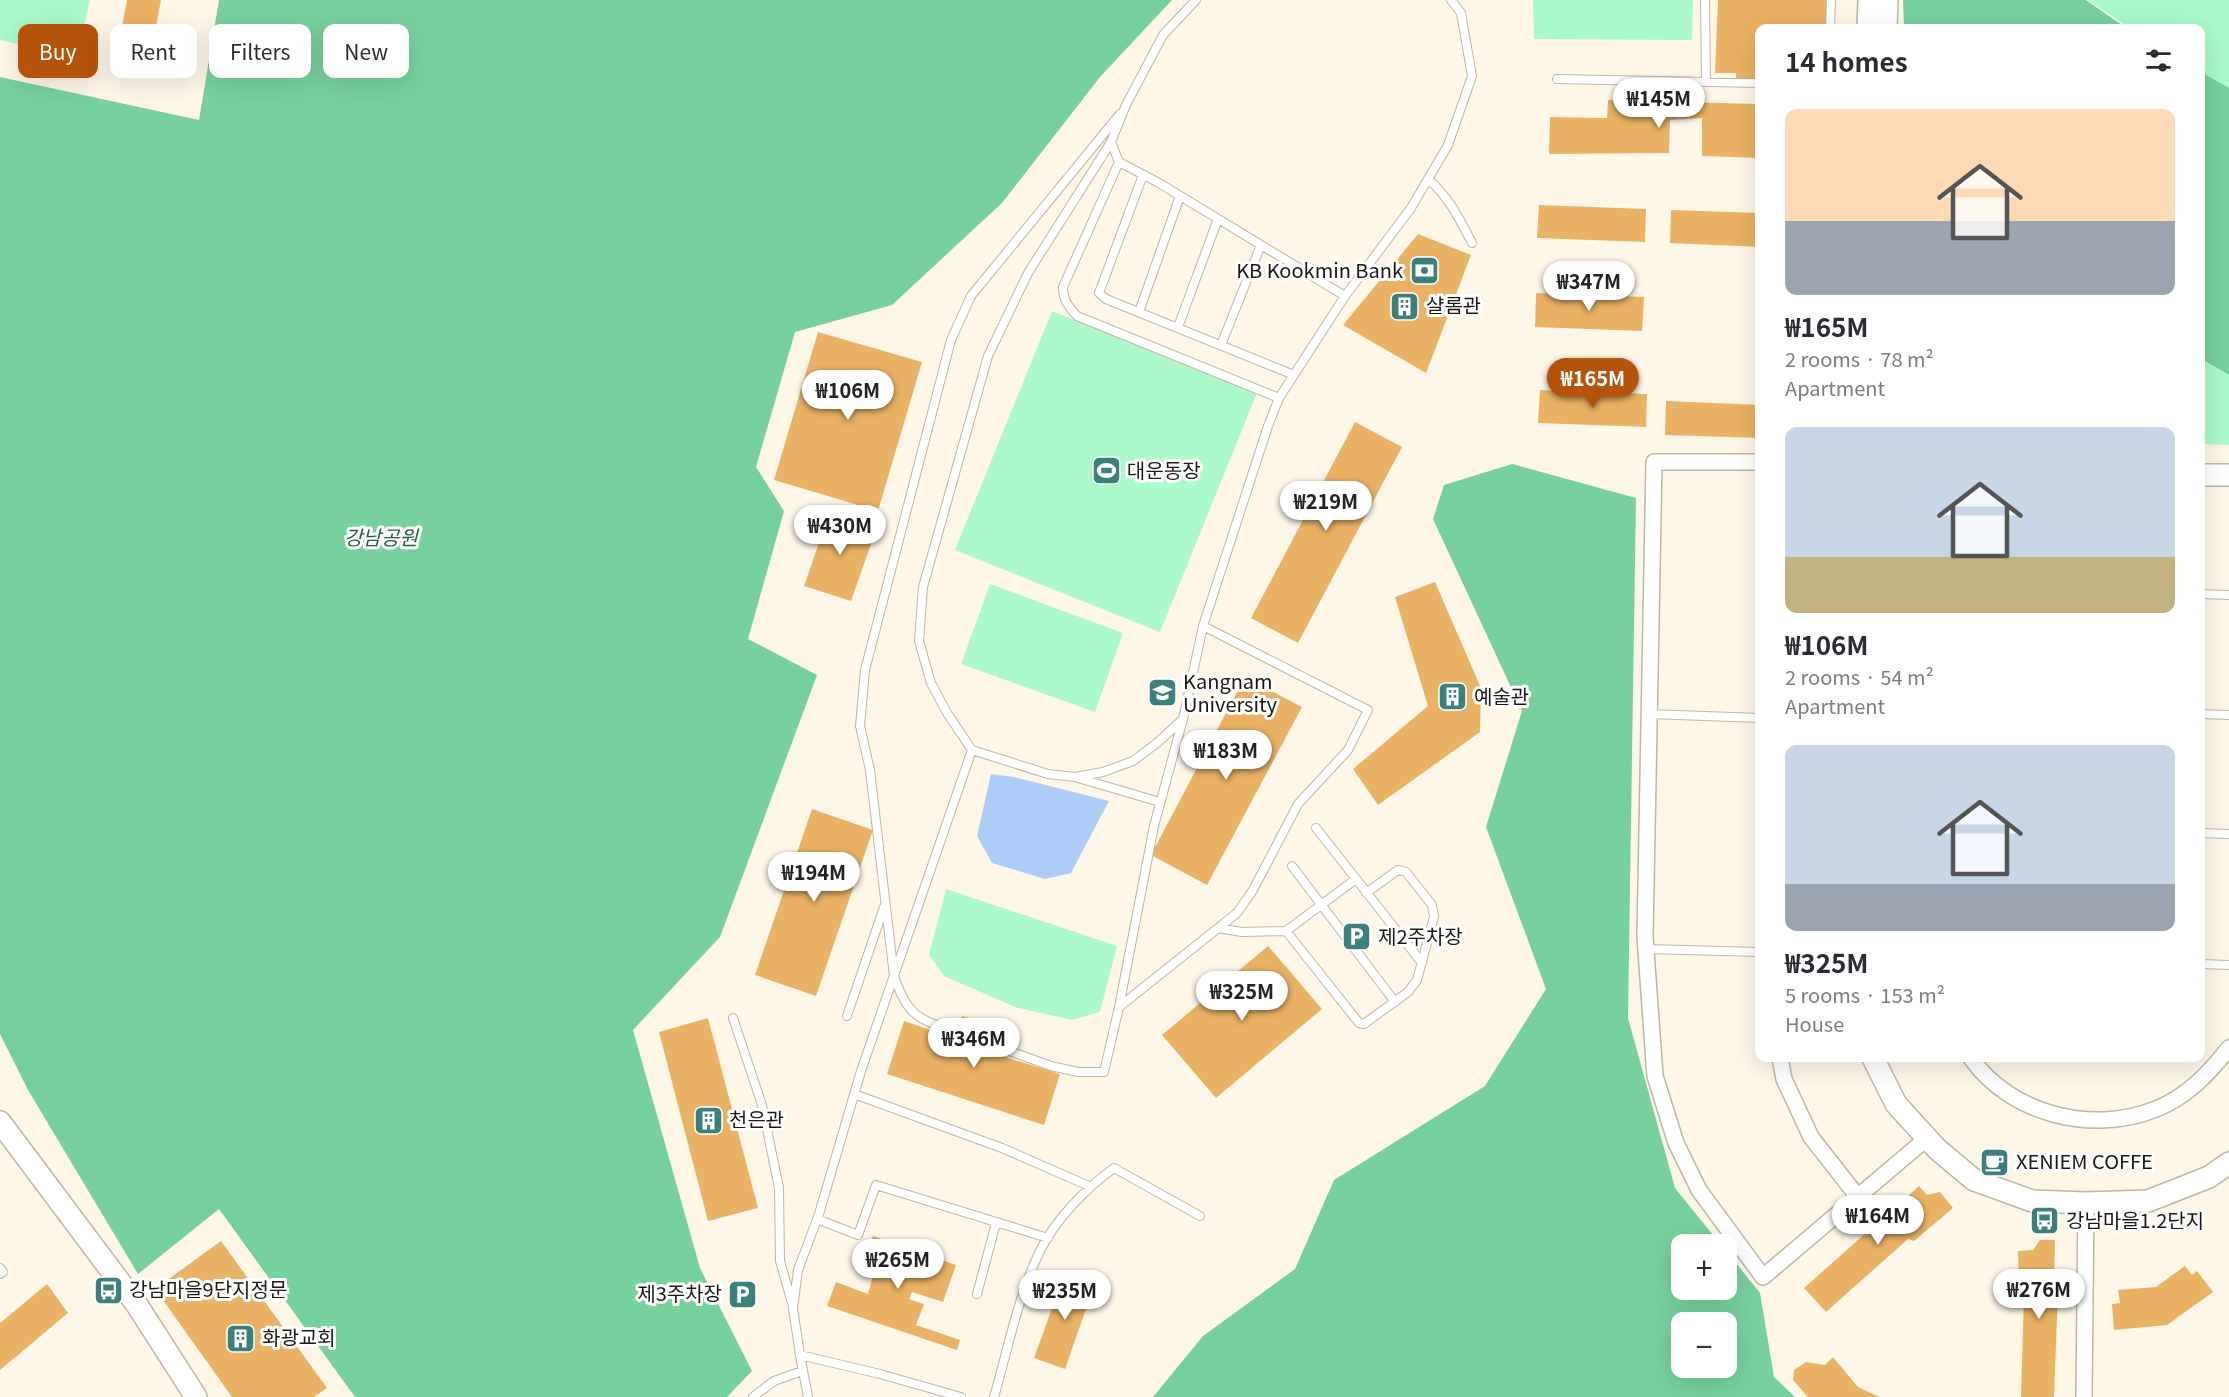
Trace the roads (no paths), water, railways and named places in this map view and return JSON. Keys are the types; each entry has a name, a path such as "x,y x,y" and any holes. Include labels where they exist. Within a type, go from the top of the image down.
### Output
{"street":[{"path":"1868,24 1869,0"},
{"path":"1886,24 1887,0"},
{"path":"1755,462 1654,462 1646,948 1655,1076 1676,1143 1699,1190 1763,1277 1926,1139"},
{"path":"2205,475 2229,475"},
{"path":"1974,1062 1979,1070 2014,1098 2059,1117 2107,1121 2156,1109 2186,1093 2211,1071 2229,1048"},
{"path":"1781,1062 1784,1079 1811,1137 1858,1197"},
{"path":"1875,1062 1896,1104 1926,1139 1974,1180 2032,1201 2086,1203 2148,1201 2209,1177 2229,1163"},
{"path":"0,1122 137,1305 196,1397"},
{"path":"2084,1397 2086,1203"}],"lane":[{"path":"1160,802 1075,777 1048,774 972,750 947,713 931,683 919,641 923,587 988,356 1028,273 1111,142 1126,105 1163,35 1196,0"},
{"path":"1001,1048 1051,1066 1078,1072 1104,1072 1160,802 1183,719 1203,626 1279,398 1345,296 1411,208 1429,180 1448,145 1472,76 1461,13 1451,0"},
{"path":"1705,0 1706,82"},
{"path":"1830,24 1831,0"},
{"path":"1557,79 1755,83"},
{"path":"957,1032 916,1016 903,1000 894,976 870,770 860,726 865,670 951,340 971,296 1126,105"},
{"path":"1111,142 1119,162 1180,195 1345,296"},
{"path":"1119,162 1063,287 1063,296 1068,306 1077,316 1279,398"},
{"path":"1143,175 1099,293 1106,299 1294,375"},
{"path":"1429,180 1441,191 1458,216 1472,243"},
{"path":"1139,312 1180,195"},
{"path":"1178,327 1218,219"},
{"path":"1221,345 1261,245"},
{"path":"2205,594 2229,595"},
{"path":"1119,1007 1238,913 1253,890 1298,804 1348,750 1368,710 1203,626"},
{"path":"1649,714 1755,718"},
{"path":"2205,714 2229,715"},
{"path":"1075,777 1103,772 1133,761 1183,719"},
{"path":"793,1308 798,1270 817,1219 854,1094 898,958 972,750"},
{"path":"1316,828 1422,963"},
{"path":"2205,833 2229,834"},
{"path":"1292,866 1395,1002"},
{"path":"1286,931 1359,1023 1369,1022 1408,992 1417,980 1434,917 1432,905 1406,873 1398,870 1366,893"},
{"path":"1218,928 1242,932 1286,931 1356,879"},
{"path":"847,1016 885,905"},
{"path":"1646,948 1755,952"},
{"path":"2205,964 2229,964"},
{"path":"733,1018 762,1105 780,1188 780,1261 793,1308 808,1397"},
{"path":"854,1094 1002,1148 1089,1186"},
{"path":"994,1397 1028,1276 1047,1238 1089,1186 1113,1168 1200,1216"},
{"path":"817,1219 858,1235 876,1185 1047,1238"},
{"path":"977,1294 996,1223"},
{"path":"0,1268 3,1272 0,1274"},
{"path":"800,1355 880,1374 961,1397"},
{"path":"753,1397 774,1381 802,1371"}],"water":[{"path":"991,774 1014,777 1109,801 1071,873 1045,879 992,863 977,836"}],"place":[{"name":"KB Kookmin Bank","path":"1424,271"},
{"name":"샬롬관","path":"1405,306"},
{"name":"대운동장","path":"1106,471"},
{"name":"Kangnam University","path":"1162,693"},
{"name":"예술관","path":"1453,697"},
{"name":"제2주차장","path":"1357,937"},
{"name":"천은관","path":"708,1120"},
{"name":"XENIEM COFFE","path":"1995,1162"},
{"name":"강남마을1.2단지","path":"2045,1221"},
{"name":"강남마을9단지정문","path":"108,1290"},
{"name":"제3주차장","path":"743,1294"},
{"name":"화광교회","path":"241,1338"}],"park label":[{"name":"강남공원","path":"381,538"}]}
